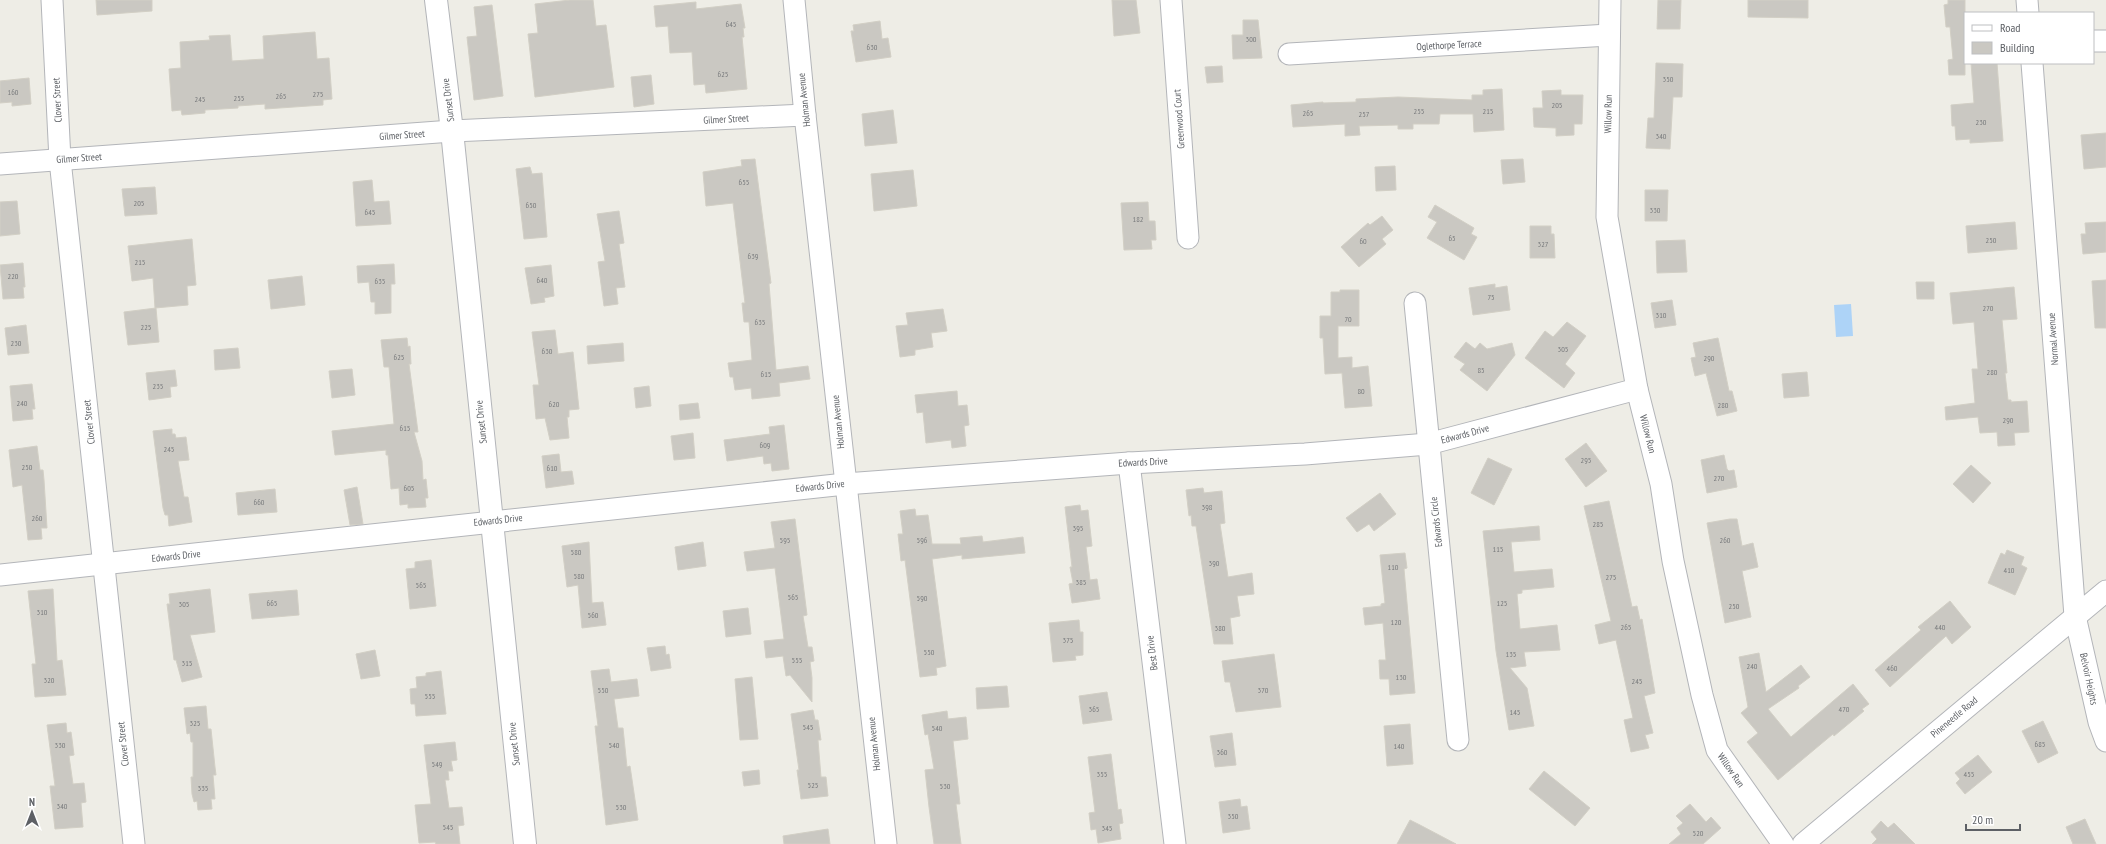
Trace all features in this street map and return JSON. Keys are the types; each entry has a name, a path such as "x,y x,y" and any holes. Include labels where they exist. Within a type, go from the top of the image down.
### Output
{"street":[{"name":"Clover Street","path":"52,0 60,160 105,564 134,844"},
{"name":"Sunset Drive","path":"436,0 452,131 524,844"},
{"name":"Holman Avenue","path":"794,0 845,484 886,844"},
{"name":"Greenwood Court","path":"1171,0 1188,238"},
{"name":"Willow Run","path":"1610,0 1607,217 1637,389 1661,484 1675,569 1702,695 1717,750 1783,844"},
{"path":"2027,0 2028,12"},
{"name":"Oglethorpe Terrace","path":"1289,54 1609,36"},
{"path":"2094,41 2106,41"},
{"name":"Normal Avenue","path":"2032,64 2075,616"},
{"name":"Gilmer Street","path":"0,164 452,131 805,115"},
{"name":"Edwards Circle","path":"1414,303 1458,740"},
{"name":"Edwards Drive","path":"0,575 845,484 1129,463 1305,454 1428,444 1637,389"},
{"name":"Best Drive","path":"1129,463 1175,844"},
{"name":"Pineneedle Road","path":"1803,844 2106,590"},
{"name":"Belvoir Heights","path":"2075,616 2099,722 2106,741"}],"water":[{"path":"1851,304 1853,336 1836,337 1834,305"}],"building":[{"path":"96,0 152,0 152,11 97,15"},
{"path":"570,0 593,0 596,26 606,25 614,87 535,97 528,34 538,33 535,4"},
{"path":"1112,0 1136,0 1140,33 1114,36"},
{"path":"1658,0 1681,0 1680,29 1657,29"},
{"path":"1748,0 1808,0 1808,18 1748,17"},
{"path":"1948,0 1965,0 1965,75 1949,75 1948,60 1953,59 1950,27 1946,27 1944,5 1948,4"},
{"path":"696,2 696,9 741,4 745,28 743,28 744,37 742,37 747,89 706,93 705,84 694,85 692,52 670,53 668,26 656,27 654,6"},
{"path":"492,5 503,96 474,100 467,37 477,36 474,7"},
{"path":"1243,20 1258,20 1262,58 1233,59 1232,35 1243,35"},
{"path":"880,21 882,39 888,38 891,57 856,62 851,31 854,31 853,25"},
{"path":"315,32 317,59 329,58 332,99 323,100 323,105 265,109 265,104 238,106 238,108 205,110 205,113 182,115 181,110 172,111 169,69 181,68 180,42 210,40 209,36 230,35 232,61 264,59 263,36"},
{"path":"1656,63 1683,64 1682,97 1673,97 1670,149 1646,148 1648,118 1654,118"},
{"path":"1971,64 1997,64 2003,141 1970,143 1970,139 1956,140 1955,126 1952,126 1951,105 1974,103"},
{"path":"1222,66 1223,82 1207,83 1205,67"},
{"path":"651,75 654,104 634,107 631,77"},
{"path":"29,78 31,104 12,106 12,102 0,103 0,81"},
{"path":"1502,89 1504,130 1474,132 1473,114 1440,114 1439,124 1413,124 1413,129 1398,129 1398,125 1359,126 1360,135 1345,136 1345,124 1293,127 1291,105 1323,102 1356,102 1356,99 1398,97 1472,100 1472,95 1483,95 1483,90"},
{"path":"1561,90 1561,95 1583,95 1582,124 1574,124 1574,135 1556,136 1556,128 1534,127 1533,108 1543,108 1542,91"},
{"path":"893,110 897,143 865,146 862,114"},
{"path":"2106,133 2106,167 2084,169 2081,135"},
{"path":"755,159 771,283 769,284 776,370 808,366 810,379 779,383 780,396 752,399 751,388 735,390 733,377 730,377 728,363 752,360 749,322 744,322 742,303 745,303 733,203 706,206 703,172 742,166 741,160"},
{"path":"1523,159 1525,182 1503,184 1501,160"},
{"path":"1395,166 1396,190 1376,191 1375,167"},
{"path":"530,167 532,174 542,173 547,237 524,239 516,169"},
{"path":"913,170 917,206 874,211 871,174"},
{"path":"372,180 374,202 389,201 391,224 356,226 353,182"},
{"path":"155,187 157,214 125,216 122,189"},
{"path":"1645,190 1668,190 1667,221 1645,221"},
{"path":"17,201 20,234 0,236 0,202"},
{"path":"1148,202 1149,221 1155,221 1156,240 1151,240 1152,249 1124,250 1121,203"},
{"path":"1435,205 1474,228 1471,234 1477,237 1464,260 1427,238 1437,222 1428,217"},
{"path":"619,211 624,243 619,244 625,287 616,288 618,304 604,306 598,262 605,261 597,214"},
{"path":"1382,216 1393,230 1382,239 1386,244 1359,267 1341,247 1368,223 1370,225"},
{"path":"2015,222 2017,249 1968,253 1966,226"},
{"path":"2106,222 2106,252 2083,254 2081,234 2086,234 2085,223"},
{"path":"1530,226 1551,226 1551,234 1554,234 1555,258 1530,258"},
{"path":"192,239 196,285 187,286 188,305 155,308 153,278 132,281 128,246"},
{"path":"1685,240 1687,272 1657,273 1656,241"},
{"path":"23,263 25,287 23,287 24,298 3,299 0,265"},
{"path":"394,264 395,284 391,284 391,313 375,314 375,302 371,302 369,282 358,283 357,266"},
{"path":"551,265 554,296 544,298 545,302 531,304 525,268"},
{"path":"302,276 305,305 271,309 268,280"},
{"path":"2106,280 2106,328 2095,328 2092,281"},
{"path":"1916,282 1934,282 1934,299 1917,299"},
{"path":"1495,284 1495,288 1507,286 1510,310 1473,315 1469,288"},
{"path":"2014,287 2017,319 2002,320 2007,373 2005,373 2008,400 2011,400 2011,402 2027,401 2029,432 2014,433 2015,445 1998,446 1997,432 1980,433 1978,417 1946,420 1945,407 1975,403 1972,369 1978,369 1974,322 1953,324 1950,293"},
{"path":"1340,290 1359,290 1359,326 1338,326 1338,358 1352,357 1352,368 1368,366 1372,406 1345,408 1342,373 1325,374 1323,338 1320,338 1320,316 1331,316 1331,292 1340,292"},
{"path":"1672,300 1676,325 1655,328 1651,303"},
{"path":"156,308 159,342 128,345 124,312"},
{"path":"943,309 947,331 931,333 933,347 915,350 915,355 900,357 896,326 908,325 906,313"},
{"path":"1567,322 1586,336 1565,364 1575,373 1564,388 1525,358 1545,331 1553,337"},
{"path":"26,325 29,353 8,355 5,328"},
{"path":"555,330 558,354 573,352 579,409 569,410 569,417 567,417 569,438 550,440 545,418 536,419 533,385 539,385 532,332"},
{"path":"407,338 408,347 410,346 411,364 409,364 418,432 414,432 422,461 423,480 426,479 428,498 425,498 426,507 408,508 408,504 400,505 399,488 391,489 388,455 386,455 386,450 335,455 332,431 394,424 389,367 384,367 381,340"},
{"path":"1718,338 1729,391 1732,391 1737,411 1717,416 1706,373 1695,376 1691,358 1696,357 1693,343"},
{"path":"1466,342 1475,349 1480,343 1487,349 1512,343 1515,355 1487,391 1460,370 1465,364 1454,357"},
{"path":"623,343 624,361 588,364 587,346"},
{"path":"238,348 240,368 215,370 214,350"},
{"path":"352,369 355,395 332,398 329,371"},
{"path":"175,370 177,386 170,387 171,397 149,400 146,373"},
{"path":"1807,372 1809,396 1784,398 1782,374"},
{"path":"32,384 35,409 32,409 33,419 13,421 10,386"},
{"path":"649,386 651,406 636,408 634,388"},
{"path":"957,391 958,406 967,405 969,425 964,426 966,446 952,448 951,440 926,443 923,412 917,413 915,395"},
{"path":"698,403 700,418 680,420 679,405"},
{"path":"784,425 789,469 772,471 771,463 764,464 763,456 727,461 724,440 770,434 769,427"},
{"path":"172,429 172,434 175,434 176,438 186,437 189,460 178,461 184,497 188,497 192,522 169,526 168,515 165,515 163,508 153,431"},
{"path":"693,433 695,458 674,460 671,436"},
{"path":"1586,443 1607,471 1586,487 1565,459"},
{"path":"37,446 40,470 43,470 47,528 41,528 42,539 28,540 22,485 13,487 9,450"},
{"path":"559,454 561,472 572,471 574,484 546,488 542,456"},
{"path":"1724,455 1727,469 1729,471 1734,470 1737,487 1707,493 1701,460"},
{"path":"1488,458 1512,469 1494,505 1471,493"},
{"path":"1971,465 1991,483 1973,503 1953,484"},
{"path":"357,487 363,524 350,525 344,490"},
{"path":"1203,488 1204,493 1222,491 1225,523 1220,524 1228,577 1252,573 1254,594 1237,596 1240,616 1230,618 1233,644 1214,644 1196,526 1192,526 1191,515 1189,516 1186,490"},
{"path":"275,489 277,512 238,515 236,493"},
{"path":"1380,493 1396,514 1374,531 1369,524 1357,532 1346,518"},
{"path":"1609,501 1632,607 1637,606 1640,620 1642,619 1655,693 1644,696 1653,733 1645,735 1649,748 1631,752 1624,720 1633,718 1616,640 1599,644 1595,625 1611,621 1584,506"},
{"path":"1080,505 1081,511 1088,510 1092,546 1086,547 1090,580 1097,579 1100,599 1072,603 1069,584 1073,583 1070,567 1072,567 1065,507"},
{"path":"915,509 916,516 928,515 932,544 961,544 960,538 982,536 983,542 1023,537 1025,553 962,559 962,555 932,559 946,666 936,668 937,675 920,677 905,560 901,561 898,534 903,534 900,511"},
{"path":"795,519 807,615 803,616 808,647 812,647 814,661 810,662 812,702 790,675 786,676 783,656 766,658 764,641 784,639 775,568 747,571 744,552 775,548 771,522"},
{"path":"1737,519 1742,546 1753,543 1758,567 1742,571 1751,617 1725,623 1707,523"},
{"path":"1539,526 1540,540 1511,542 1514,572 1552,569 1554,587 1522,590 1522,593 1517,594 1520,629 1557,625 1560,650 1524,652 1526,666 1510,668 1527,688 1534,726 1509,730 1496,651 1483,531"},
{"path":"589,542 592,603 603,602 606,625 582,628 578,585 567,587 562,546"},
{"path":"703,542 706,566 678,570 675,547"},
{"path":"2007,550 2024,557 2021,565 2027,568 2015,595 1988,583 2001,553 2005,555"},
{"path":"1405,553 1407,568 1404,569 1415,693 1390,695 1389,679 1380,679 1379,660 1386,660 1383,623 1365,625 1363,608 1381,606 1381,604 1385,603 1380,555"},
{"path":"431,560 436,606 410,609 406,569 415,568 415,562"},
{"path":"53,589 57,661 62,660 66,695 35,697 32,664 36,664 28,591"},
{"path":"210,589 215,632 190,635 202,677 182,682 176,660 174,660 167,604 170,604 169,594"},
{"path":"297,590 299,615 252,619 249,594"},
{"path":"1950,601 1971,627 1952,644 1946,636 1890,687 1875,670 1921,630 1918,627"},
{"path":"748,608 751,634 726,637 723,611"},
{"path":"1079,620 1080,632 1083,632 1083,655 1075,656 1076,660 1053,662 1049,623"},
{"path":"665,646 666,655 669,654 671,668 651,671 647,648"},
{"path":"375,650 380,676 361,679 356,654"},
{"path":"1759,653 1766,692 1801,665 1810,677 1798,686 1799,688 1768,709 1791,737 1853,684 1869,704 1862,709 1864,711 1834,736 1833,734 1778,780 1747,742 1758,733 1741,713 1748,707 1739,657"},
{"path":"1274,654 1281,707 1236,712 1230,682 1225,682 1222,661"},
{"path":"609,669 611,682 637,679 639,696 614,699 618,728 623,728 627,767 630,766 638,820 606,825 595,726 598,726 591,671"},
{"path":"441,671 446,714 416,716 415,704 411,704 410,689 417,688 416,677 426,676 426,673"},
{"path":"752,677 758,739 740,740 735,679"},
{"path":"1007,686 1009,707 977,709 976,688"},
{"path":"1107,692 1112,720 1083,724 1079,696"},
{"path":"206,706 208,729 211,729 216,775 213,775 215,799 211,799 212,809 198,810 197,801 194,802 192,794 191,777 193,777 193,742 191,742 190,733 187,734 184,708"},
{"path":"813,710 815,720 818,720 821,740 818,740 821,777 826,777 828,796 801,799 797,770 799,770 791,714"},
{"path":"947,711 948,719 966,717 968,739 953,741 960,804 956,804 961,844 934,844 925,770 934,769 928,734 925,735 922,715"},
{"path":"2043,721 2058,753 2038,763 2022,731"},
{"path":"66,723 67,733 71,732 74,755 69,756 73,784 84,783 86,802 81,803 83,827 55,829 50,786 55,786 47,725"},
{"path":"1410,724 1413,764 1387,766 1384,726"},
{"path":"1232,733 1236,765 1215,767 1210,736"},
{"path":"455,742 457,760 451,761 453,771 448,771 449,780 445,780 449,808 462,807 464,825 458,826 460,844 436,844 435,842 419,843 415,805 431,804 424,745"},
{"path":"1111,754 1118,810 1121,809 1123,823 1119,824 1121,839 1098,843 1096,829 1091,830 1089,813 1095,812 1088,757"},
{"path":"1978,755 1992,772 1965,794 1956,783 1960,779 1955,773"},
{"path":"759,770 760,784 744,786 742,772"},
{"path":"1544,771 1590,808 1575,826 1529,789"},
{"path":"1240,799 1241,807 1247,806 1250,829 1223,833 1219,802"},
{"path":"1690,804 1706,822 1711,817 1721,828 1703,844 1669,844 1681,834 1677,828 1683,823 1676,816"},
{"path":"2085,819 2096,844 2073,844 2066,827"},
{"path":"1410,820 1420,825 1456,844 1397,844"},
{"path":"1881,821 1888,828 1894,823 1915,844 1872,844 1877,839 1871,832"},
{"path":"828,829 830,844 784,844 783,836"}]}
